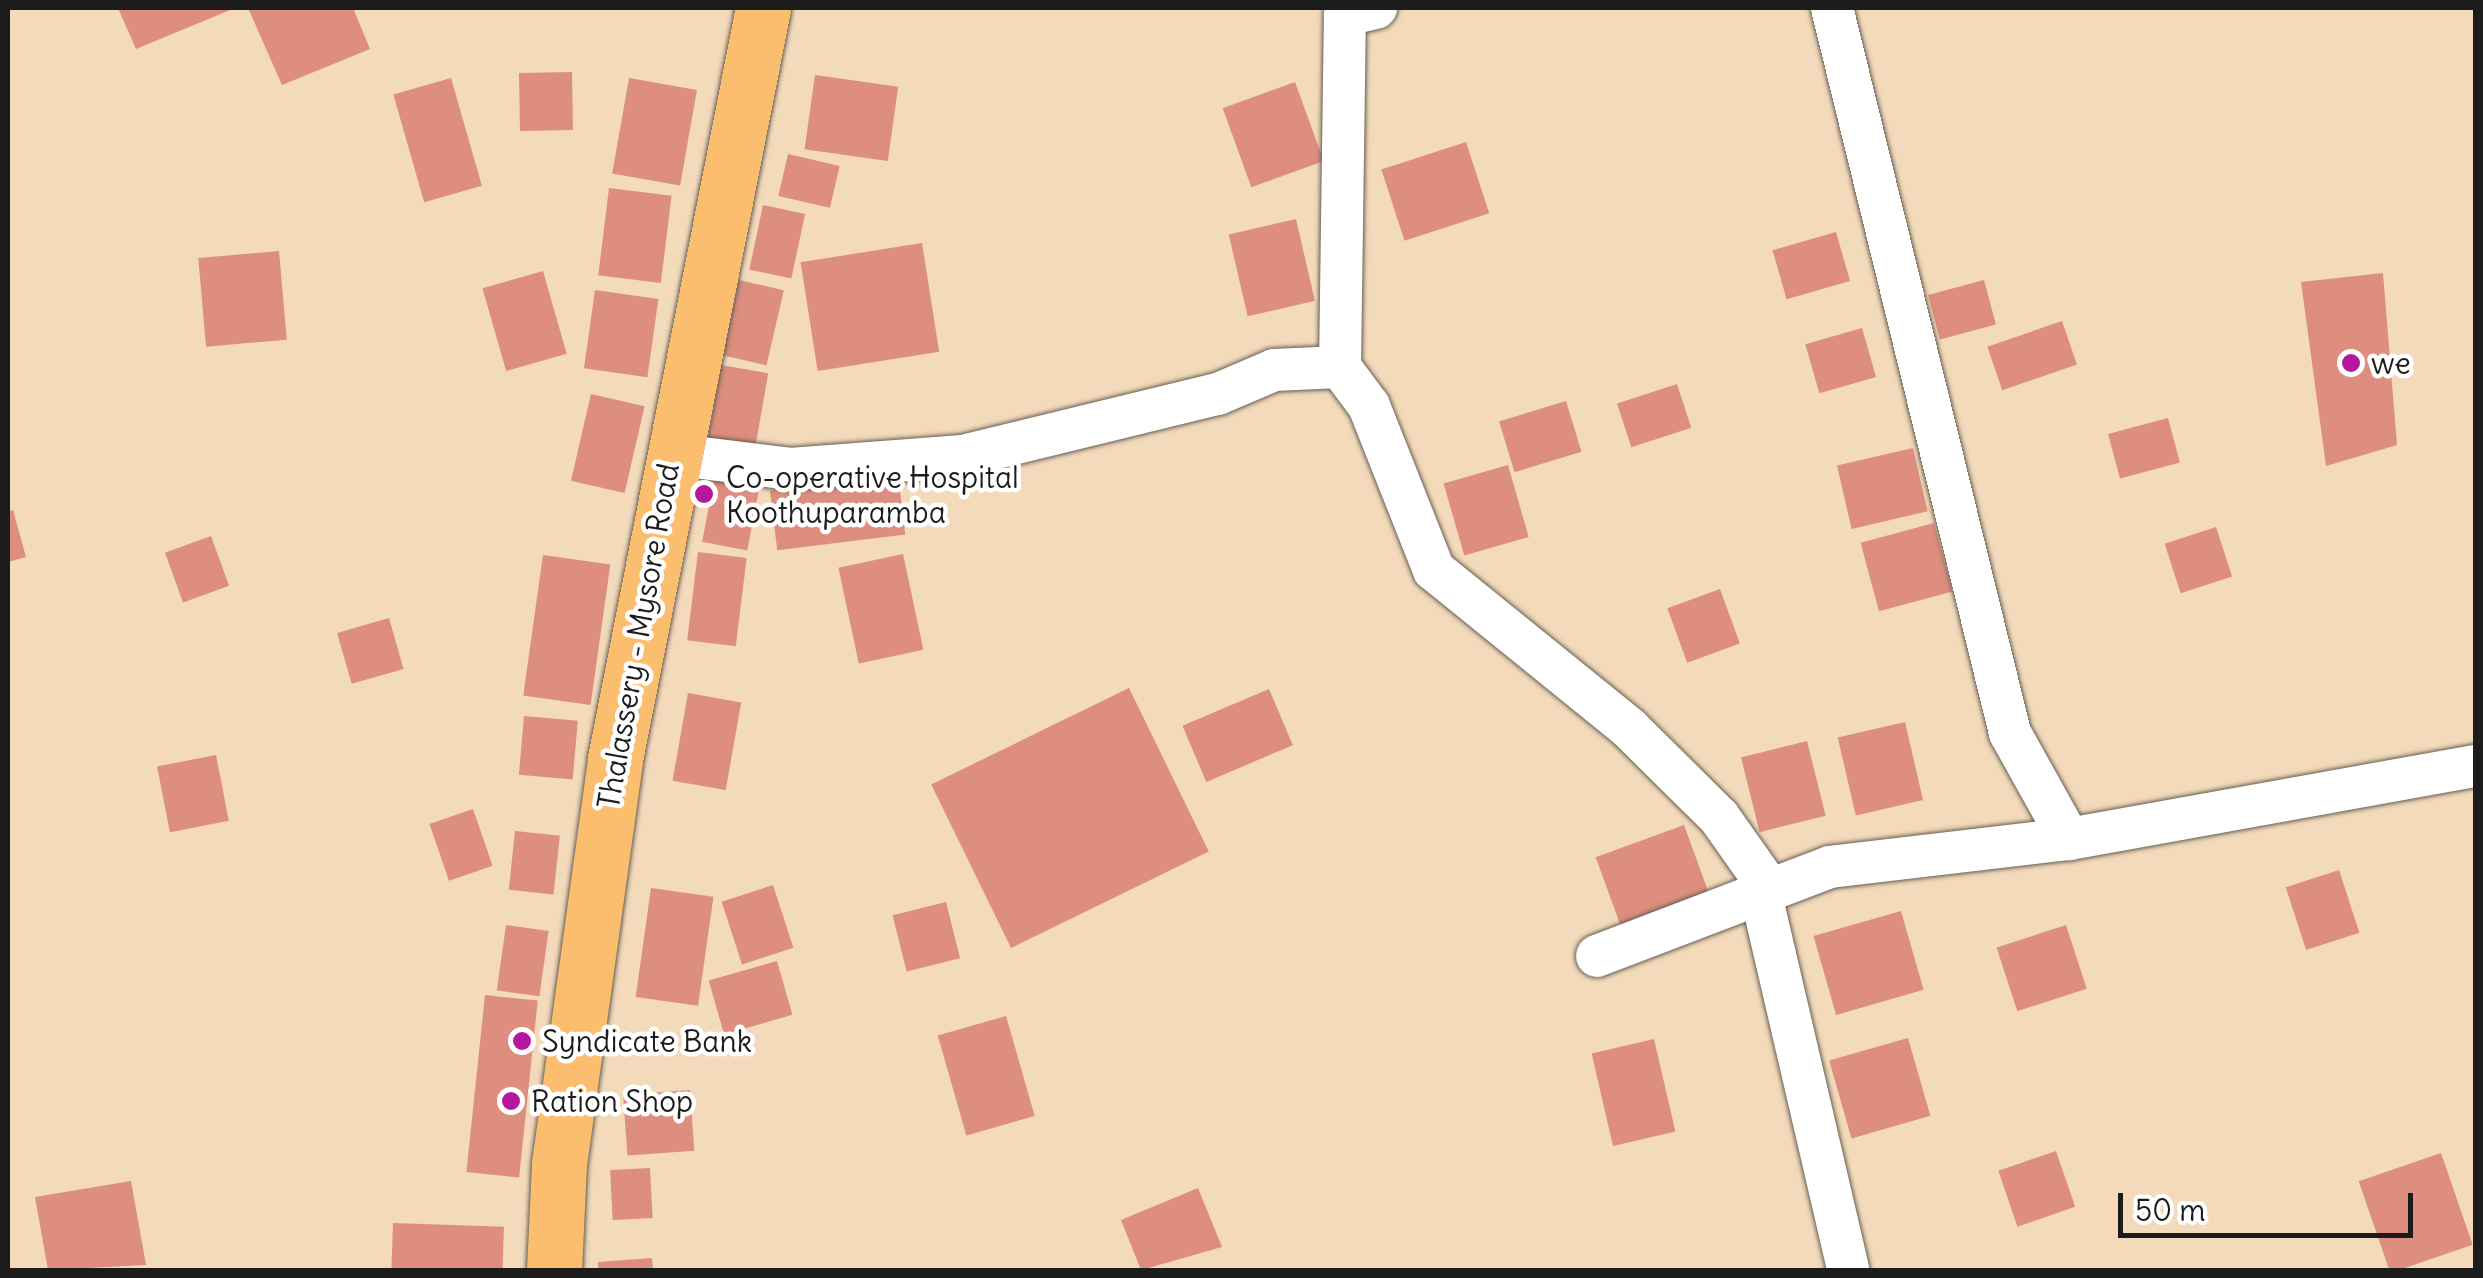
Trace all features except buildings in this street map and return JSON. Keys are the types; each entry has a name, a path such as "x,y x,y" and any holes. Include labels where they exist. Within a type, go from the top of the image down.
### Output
{"main road":[{"name":"Thalassery - Mysore Road","path":"554,1270 589,936 670,454 764,8"}],"street":[{"path":"1376,8 1345,15 1340,367 1370,406 1434,570 1629,728 1719,817 1765,893 1848,1270"},
{"path":"1832,8 2010,732 2068,838"},
{"path":"670,454 790,469 963,456 1218,394 1274,370 1340,367"},
{"path":"1597,956 1830,867 2068,838 2476,766"}],"place":[{"name":"we","path":"2351,363"},
{"name":"Co-operative Hospital Koothuparamba","path":"704,494"},
{"name":"Syndicate Bank","path":"522,1041"},
{"name":"Ration Shop","path":"511,1101"}]}
